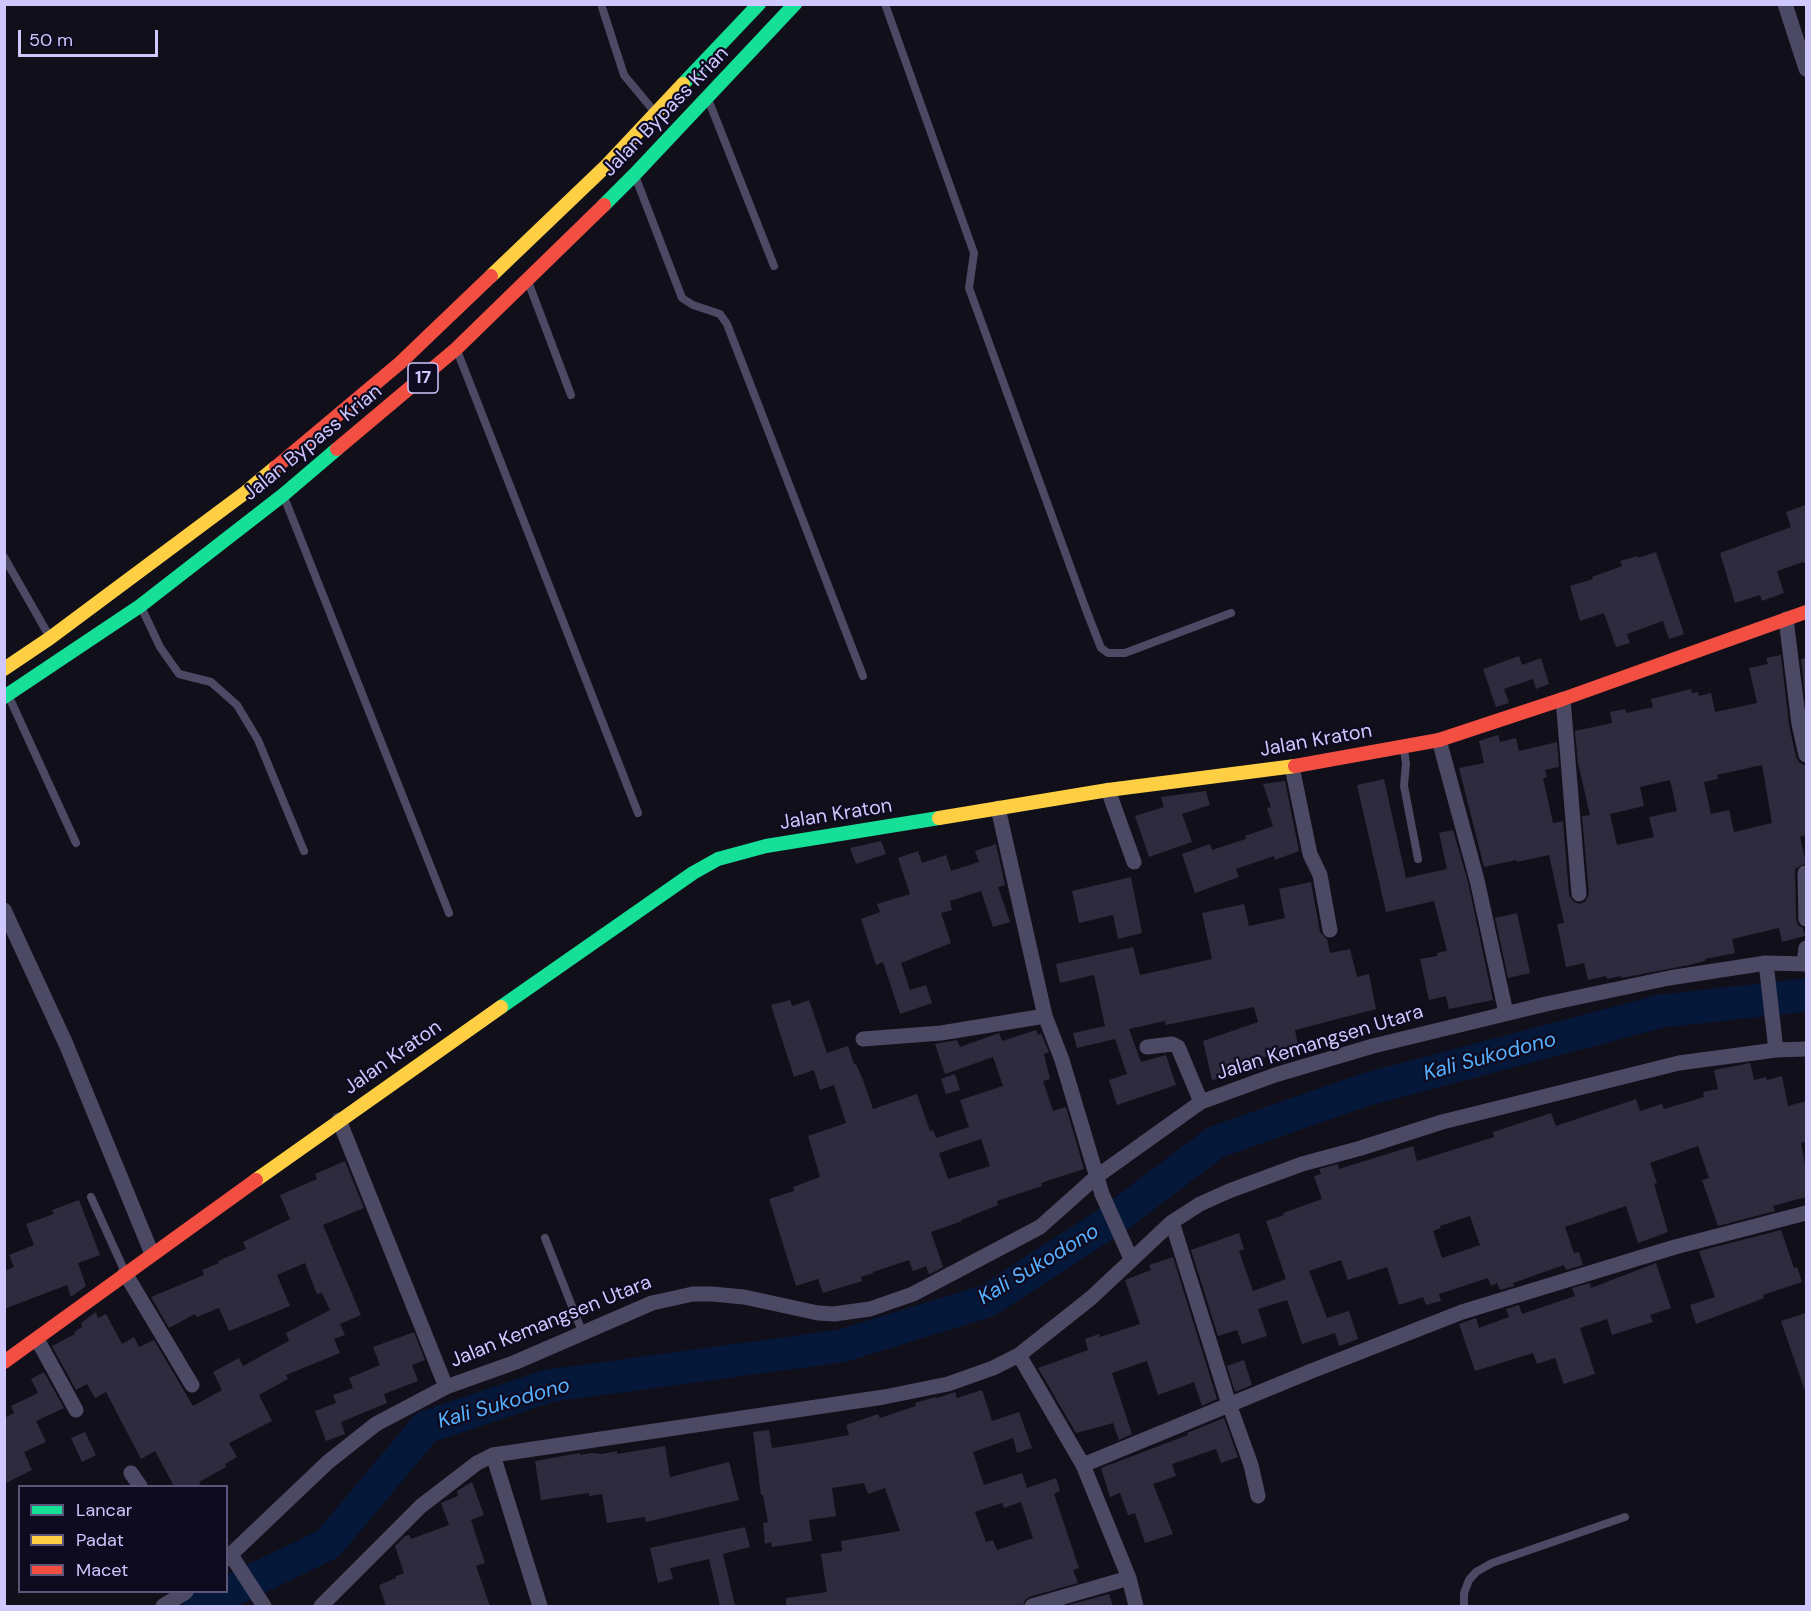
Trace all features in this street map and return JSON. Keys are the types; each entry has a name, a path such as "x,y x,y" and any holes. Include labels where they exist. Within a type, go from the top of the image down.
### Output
{"main road":[{"name":"Jalan Bypass Krian","path":"4,669 50,638 246,492 400,363 607,165 759,4"},
{"name":"Jalan Bypass Krian","path":"6,696 140,606 283,495 456,349 634,174 795,4"},
{"name":"Jalan Kraton","path":"4,1362 339,1120 693,873 718,859 766,846 1108,790 1292,767 1439,740 1563,699 1806,612"}],"street":[{"path":"1785,4 1806,69"},
{"path":"1786,619 1799,724 1806,755"},
{"path":"1563,699 1579,894"},
{"path":"1439,740 1477,880 1506,1013"},
{"path":"1292,767 1310,854 1320,875 1330,930"},
{"path":"1108,790 1134,862"},
{"path":"998,808 1045,1016 1062,1060 1096,1177 1128,1252"},
{"path":"1804,873 1806,919"},
{"path":"4,910 66,1044 152,1254"},
{"path":"1805,964 1806,948"},
{"path":"1766,963 1775,1042"},
{"name":"Jalan Kemangsen Utara","path":"229,1557 328,1462 355,1438 376,1424 446,1387 516,1362 583,1334 620,1315 652,1303 693,1294 725,1294 818,1313 834,1314 870,1309 913,1294 1040,1227 1096,1177 1201,1102 1275,1075 1373,1046 1506,1013 1669,978 1766,963 1805,964"},
{"path":"863,1039 941,1033 1045,1016"},
{"path":"321,1606 421,1506 477,1463 493,1455 884,1397 968,1377 1019,1355 1091,1298 1128,1252 1186,1211 1212,1198 1302,1164 1442,1122 1679,1063 1775,1042 1806,1049"},
{"path":"1147,1047 1172,1044 1178,1047 1201,1102"},
{"path":"339,1120 446,1387"},
{"path":"1083,1465 1229,1404 1462,1312 1675,1246 1806,1213"},
{"path":"1172,1222 1229,1404 1251,1465 1258,1496"},
{"path":"125,1273 192,1385"},
{"path":"37,1339 76,1410"},
{"path":"1019,1355 1083,1465 1129,1578 1136,1606"},
{"path":"493,1455 540,1606"},
{"path":"131,1473 139,1485"},
{"path":"229,1557 240,1569 264,1606"},
{"path":"1032,1606 1129,1578"},
{"path":"164,1606 184,1593"}],"lane":[{"path":"601,4 624,75 656,113"},
{"path":"885,4 974,252 969,288 1101,648 1108,653 1125,653 1231,613"},
{"path":"708,97 774,266"},
{"path":"634,174 682,298 693,305 720,314 727,324 863,676"},
{"path":"528,279 571,395"},
{"path":"456,349 638,813"},
{"path":"283,495 449,913"},
{"path":"4,557 50,638"},
{"path":"140,606 160,647 179,674 211,682 237,705 258,740 304,851"},
{"path":"6,696 76,843"},
{"path":"1403,745 1406,763 1404,786 1418,859"},
{"path":"91,1197 125,1273"},
{"path":"545,1238 583,1334"},
{"path":"1464,1606 1464,1593 1468,1580 1476,1572 1492,1563 1625,1517"}],"building":[{"path":"1806,505 1806,564 1803,562 1777,571 1784,593 1762,601 1760,595 1735,603 1720,553 1791,527 1786,512"},
{"path":"1656,552 1684,634 1669,639 1663,621 1627,634 1630,643 1616,647 1604,613 1580,621 1570,586 1622,566 1620,561"},
{"path":"1781,655 1789,725 1796,757 1806,766 1806,835 1800,837 1806,863 1795,869 1796,919 1798,925 1803,928 1805,936 1782,942 1779,928 1732,939 1735,953 1689,965 1621,978 1621,976 1607,979 1606,976 1588,980 1584,963 1566,967 1557,924 1564,923 1549,855 1484,867 1459,768 1484,763 1479,741 1498,735 1500,742 1516,738 1519,751 1557,742 1559,767 1545,770 1547,777 1543,778 1553,823 1563,821 1569,895 1574,902 1580,904 1585,902 1589,894 1582,816 1590,815 1578,763 1575,731 1612,723 1610,712 1625,709 1626,713 1653,707 1651,699 1691,689 1692,693 1698,692 1699,696 1711,693 1715,712 1757,703 1749,668 1768,664 1766,658","holes":["1762,765 1772,823 1734,832 1729,810 1711,814 1704,782 1718,779 1717,775","1670,780 1677,811 1649,817 1654,837 1617,845 1610,814 1644,806 1640,787"]},
{"path":"1519,656 1522,665 1541,658 1549,684 1536,689 1533,679 1504,689 1509,703 1496,707 1483,669"},
{"path":"1806,658 1806,705 1801,659"},
{"path":"1384,779 1406,878 1447,869 1439,833 1453,830 1468,882 1493,1000 1449,1009 1446,996 1429,1000 1420,959 1437,956 1437,953 1447,951 1434,901 1386,912 1357,785"},
{"path":"1285,781 1299,851 1275,860 1274,856 1236,869 1239,877 1195,893 1182,854 1210,844 1212,850 1246,839 1245,836 1273,826 1267,808 1271,807 1263,784"},
{"path":"1206,791 1210,805 1182,814 1192,842 1149,857 1135,816 1164,807 1161,797"},
{"path":"881,841 886,854 856,864 850,848"},
{"path":"996,844 1005,885 998,887 1010,922 993,927 981,891 950,901 952,910 941,913 951,943 901,963 910,990 926,985 932,1003 900,1014 883,962 876,965 861,919 880,912 877,904 910,894 898,858 918,851 922,863 946,855 951,871 979,862 975,851"},
{"path":"1131,877 1142,933 1118,939 1113,915 1079,923 1072,891"},
{"path":"1311,882 1320,932 1327,939 1330,953 1350,949 1357,977 1369,974 1376,1009 1295,1030 1298,1046 1284,1049 1285,1053 1263,1057 1265,1068 1212,1080 1203,1041 1258,1022 1254,1007 1166,1025 1165,1021 1129,1029 1141,1062 1166,1055 1176,1085 1117,1105 1109,1080 1127,1074 1115,1039 1077,1048 1073,1033 1105,1026 1094,975 1060,983 1056,964 1133,947 1140,975 1212,959 1202,913 1244,904 1249,926 1285,918 1279,889"},
{"path":"1517,913 1530,973 1508,978 1495,918"},
{"path":"790,1000 792,1006 809,1000 827,1053 848,1046 873,1109 917,1094 930,1131 933,1130 936,1138 969,1127 960,1100 1003,1086 993,1057 945,1074 935,1044 957,1040 960,1047 999,1033 1002,1041 1036,1030 1038,1035 1041,1033 1049,1052 1044,1054 1050,1079 1043,1081 1053,1111 1066,1107 1084,1169 997,1201 998,1205 931,1232 943,1267 934,1272 929,1274 926,1266 913,1271 909,1260 861,1277 862,1281 823,1293 818,1279 796,1286 769,1199 794,1191 793,1187 820,1177 808,1136 846,1123 834,1085 820,1090 814,1070 794,1077 771,1005","holes":["981,1139 990,1166 948,1179 939,1153"]},
{"path":"1750,1063 1754,1080 1766,1077 1767,1080 1782,1076 1788,1106 1806,1101 1806,1142 1801,1143 1806,1170 1806,1197 1773,1206 1775,1211 1718,1226 1702,1180 1709,1178 1698,1146 1650,1163 1668,1232 1638,1243 1626,1206 1565,1227 1574,1253 1579,1252 1583,1265 1566,1270 1564,1265 1500,1290 1497,1283 1491,1286 1488,1278 1439,1294 1441,1301 1426,1305 1423,1297 1399,1305 1387,1267 1348,1280 1341,1260 1309,1271 1327,1318 1349,1311 1358,1339 1339,1346 1335,1333 1302,1344 1287,1300 1258,1309 1267,1336 1242,1344 1237,1330 1218,1336 1191,1250 1239,1233 1244,1249 1239,1251 1253,1291 1286,1279 1266,1221 1322,1199 1314,1176 1321,1174 1319,1169 1338,1164 1339,1169 1413,1146 1417,1161 1494,1137 1493,1132 1551,1113 1556,1126 1636,1099 1640,1111 1662,1104 1664,1109 1704,1097 1703,1092 1718,1089 1714,1070","holes":["1470,1216 1480,1245 1442,1258 1433,1231 1441,1228 1440,1226"]},
{"path":"955,1074 960,1090 946,1094 941,1079"},
{"path":"345,1161 364,1208 323,1225 361,1315 340,1324 345,1335 334,1339 340,1353 286,1375 288,1379 259,1395 272,1421 229,1443 237,1457 225,1464 226,1467 199,1482 200,1485 173,1485 155,1451 141,1459 106,1392 95,1398 87,1384 76,1390 52,1346 75,1334 74,1332 82,1327 81,1323 96,1312 98,1318 106,1314 122,1344 134,1337 139,1347 154,1340 193,1406 222,1390 213,1372 239,1358 243,1366 289,1341 286,1333 330,1310 322,1293 317,1294 305,1263 277,1275 290,1306 229,1331 219,1308 197,1317 195,1314 169,1328 151,1297 204,1275 202,1270 246,1249 243,1242 290,1219 280,1195 317,1179 315,1174"},
{"path":"79,1200 100,1255 78,1263 86,1286 71,1297 67,1285 4,1309 4,1271 14,1267 9,1255 34,1245 26,1224 54,1214 52,1210"},
{"path":"1781,1230 1794,1268 1797,1267 1802,1282 1763,1295 1764,1298 1696,1324 1690,1305 1715,1297 1699,1251"},
{"path":"1173,1257 1217,1399 1202,1406 1194,1382 1158,1395 1147,1361 1112,1373 1132,1434 1119,1440 1113,1423 1076,1433 1038,1368 1088,1350 1085,1339 1099,1334 1100,1337 1140,1324 1125,1280 1151,1270 1149,1265"},
{"path":"1656,1263 1671,1308 1650,1315 1653,1322 1612,1335 1607,1319 1580,1328 1595,1374 1564,1384 1555,1358 1537,1364 1533,1353 1475,1371 1459,1324 1476,1318 1479,1328 1509,1317 1506,1309 1519,1305 1522,1314 1575,1296 1572,1288 1590,1283 1591,1288"},
{"path":"1806,1313 1806,1388 1804,1388 1781,1321"},
{"path":"414,1332 425,1360 412,1365 418,1381 384,1394 387,1403 341,1422 345,1434 326,1441 315,1411 336,1403 333,1395 353,1388 349,1378 380,1365 373,1347"},
{"path":"1244,1360 1252,1385 1235,1392 1227,1366"},
{"path":"44,1372 64,1408 36,1421 46,1442 24,1452 32,1470 4,1484 4,1418 14,1413 11,1406 38,1393 31,1379"},
{"path":"982,1390 992,1421 1019,1412 1032,1448 1017,1453 1013,1438 973,1452 984,1485 1022,1473 1027,1488 1056,1478 1060,1491 1054,1494 1079,1568 1073,1570 1078,1583 1029,1597 1023,1606 786,1606 786,1598 827,1592 821,1554 842,1551 841,1541 900,1531 885,1488 868,1494 864,1483 832,1488 836,1516 809,1520 812,1541 772,1547 771,1542 765,1544 763,1523 768,1522 763,1495 761,1495 753,1432 769,1430 772,1448 805,1443 849,1435 846,1425 878,1414 880,1418 935,1397 955,1392 957,1398","holes":["1021,1502 1033,1538 997,1550 993,1540 986,1542 975,1512 1002,1503 1004,1508"]},
{"path":"1224,1418 1238,1457 1221,1463 1216,1449 1172,1464 1176,1476 1153,1484 1173,1534 1145,1543 1135,1513 1128,1515 1120,1493 1110,1497 1101,1468 1188,1435 1187,1433"},
{"path":"85,1432 96,1455 82,1462 71,1438"},
{"path":"665,1446 670,1477 729,1462 739,1500 646,1522 645,1517 607,1523 602,1494 589,1496 589,1493 541,1500 535,1461 580,1453 580,1455 602,1454 617,1451 617,1454"},
{"path":"472,1482 484,1515 471,1520 485,1563 476,1566 490,1606 386,1606 379,1585 404,1573 395,1546 405,1536 409,1535 411,1539 449,1525 441,1503 458,1496 457,1491"},
{"path":"745,1527 750,1547 723,1554 735,1606 720,1606 709,1559 670,1568 673,1579 658,1583 650,1548"},
{"path":"1109,1594 1113,1606 1065,1606"}],"waterway":[{"name":"Kali Sukodono","path":"228,1592 328,1544 426,1427 548,1386 841,1346 987,1301 1114,1219 1216,1142 1364,1090 1662,1011 1806,995"},
{"name":"Kali Sukodono","path":"200,1606 227,1593"}],"traffic: fast":[{"path":"683,84 759,4"},
{"path":"604,205 795,4"},
{"path":"4,697 140,606 283,495 337,449"},
{"path":"501,1007 693,873 718,859 766,846 939,818"}],"traffic: slow":[{"path":"491,276 607,165 683,84"},
{"path":"4,669 50,638 246,492 276,467"},
{"path":"939,818 1108,790 1295,766"},
{"path":"256,1180 501,1007"}],"traffic: jam":[{"path":"337,449 456,349 604,205"},
{"path":"276,467 400,363 491,276"},
{"path":"1295,766 1439,740 1563,699 1806,612"},
{"path":"4,1362 256,1180"}]}
